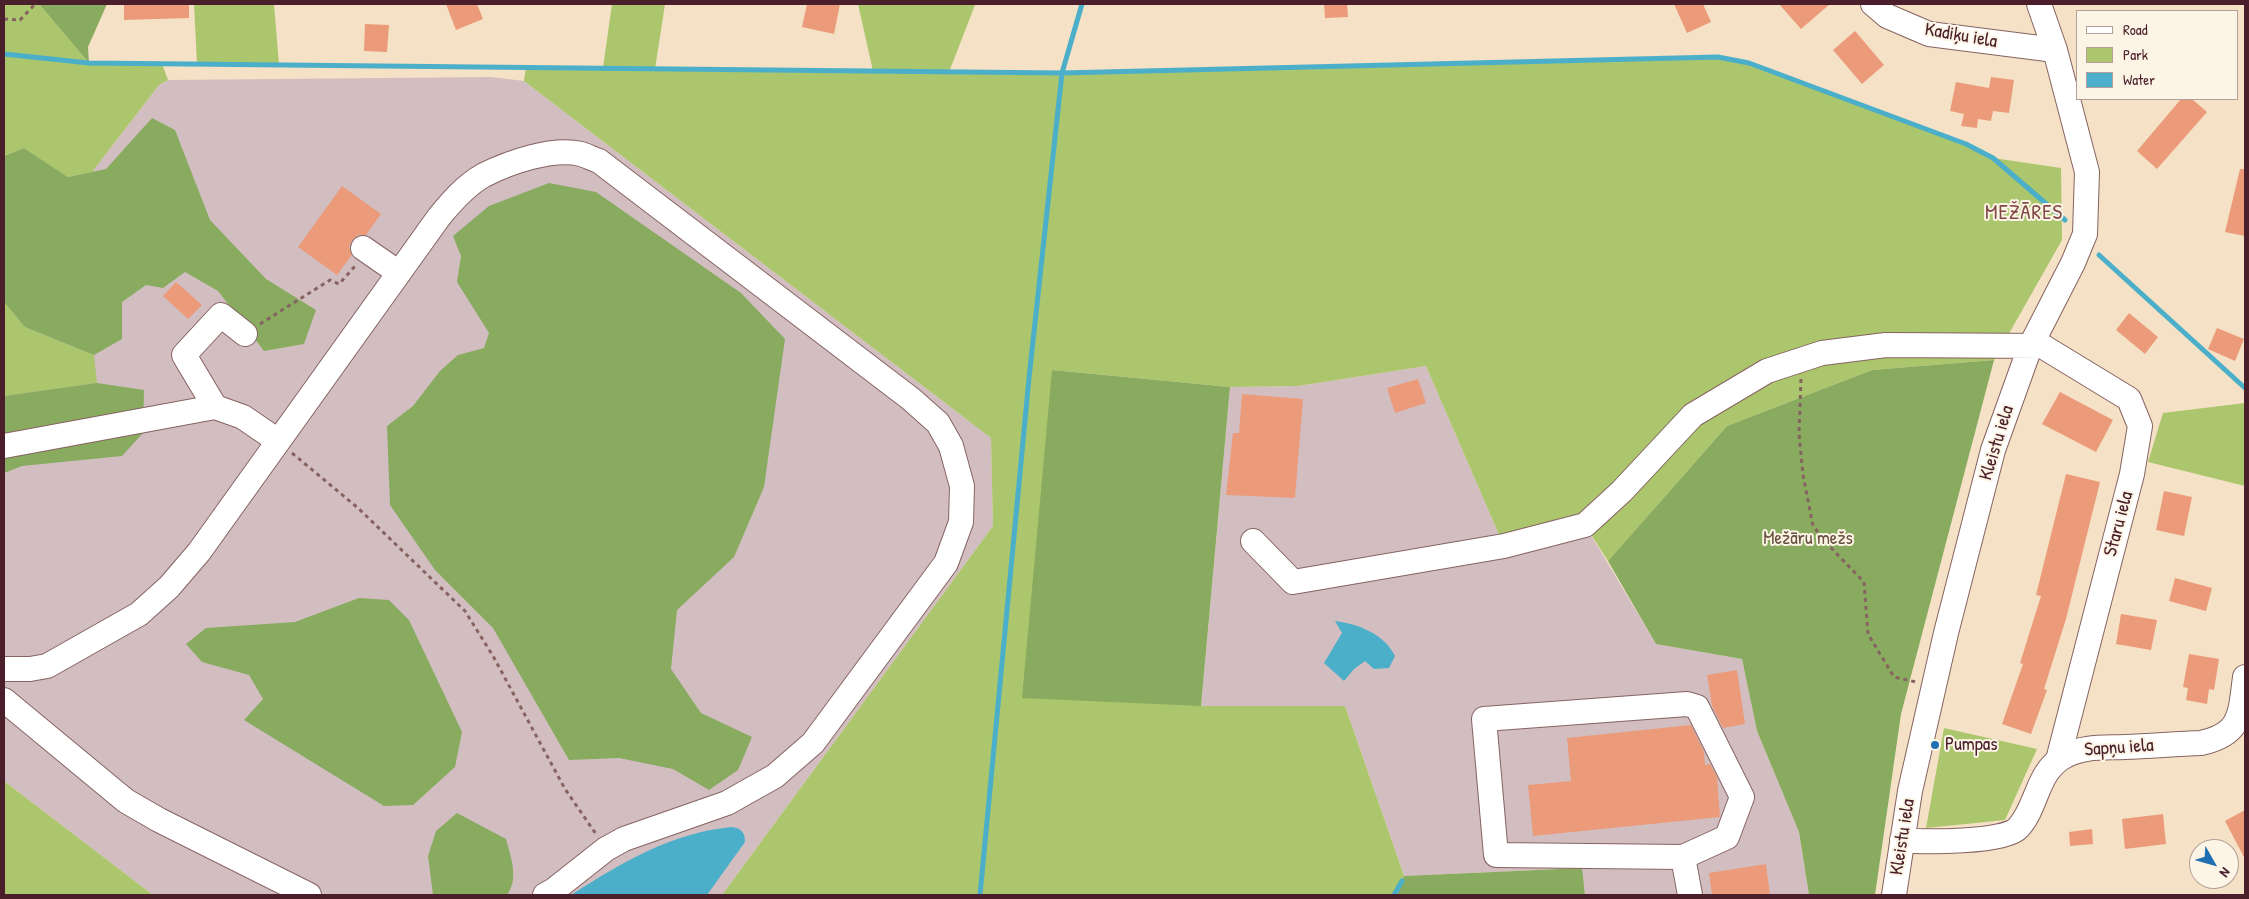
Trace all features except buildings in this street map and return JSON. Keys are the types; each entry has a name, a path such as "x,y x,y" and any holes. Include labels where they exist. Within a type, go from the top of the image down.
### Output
{"street":[{"name":"Kadiķu iela","path":"1873,4 1887,16 1930,34 2055,50"},
{"name":"Kleistu iela","path":"1894,895 1910,791 1934,686 1993,450 2030,347 2073,263 2085,234 2087,172 2055,50 2039,4"},
{"path":"4,669 30,669 47,666 139,614 170,587 198,552 439,217 455,198 484,176 525,159 552,152 580,154 599,161 925,411 938,423 951,446 962,486 961,522 946,563 813,743 775,776 727,803 624,839 606,849 545,895"},
{"path":"366,250 399,273"},
{"path":"215,407 184,355 221,315 245,334"},
{"name":"Staru iela","path":"1253,541 1293,582 1504,546 1585,525 1622,491 1693,415 1766,371 1822,353 1886,345 2042,346 2129,399 2140,426 2132,474 2058,760"},
{"path":"4,446 215,407 243,417 278,441"},
{"name":"Sapņu iela","path":"1902,840 1927,841 1996,838 2012,833 2023,821 2047,772 2058,760 2071,752 2201,743 2216,740 2227,735 2236,725 2241,711 2245,677"},
{"path":"4,700 126,801 159,820 309,895"},
{"path":"1686,704 1696,706 1719,748 1742,797 1727,837 1684,857 1496,856 1484,719 1686,704"},
{"path":"1684,857 1690,895"}],"path":[{"path":"4,19 20,20 35,4"},
{"path":"245,334 330,280 339,284 366,250"},
{"path":"1800,360 1799,434 1803,475 1813,526 1864,582 1868,634 1894,677 1934,686"},
{"path":"278,441 358,508 465,611 566,789 606,849"}],"shaded area":[{"path":"491,77 524,81 991,438 993,526 722,895 153,895 4,781 4,286 159,85 168,80"},
{"path":"1426,366 1504,546 1585,525 1656,644 1742,659 1757,731 1799,832 1809,895 1585,895 1581,868 1404,876 1345,706 1201,706 1230,387 1298,386"}],"green space":[{"path":"4,4 39,4 89,63 162,64 168,80 159,85 92,172 68,177 24,148 4,156"},
{"path":"39,4 107,4 88,47 89,63"},
{"path":"194,4 274,4 279,65 197,64"},
{"path":"612,4 665,4 655,69 873,71 858,4 975,5 949,72 1062,73 1718,57 1749,63 1966,144 1993,158 2061,168 2062,240 1994,360 1872,370 1727,426 1608,561 1585,525 1504,546 1426,366 1298,386 1230,387 1052,370 1201,706 1345,706 1404,876 1395,895 722,895 993,526 991,438 524,81 526,67 603,68"},
{"path":"152,118 175,130 210,220 266,279 316,310 304,344 264,351 218,291 185,272 163,288 146,285 122,302 122,339 94,355 25,327 5,303 4,156 24,148 68,177 106,169"},
{"path":"549,183 596,192 741,293 785,339 764,487 734,557 677,610 671,669 701,713 752,737 738,770 709,790 673,769 619,758 569,760 493,628 435,570 390,505 387,426 413,406 440,371 458,355 484,348 489,333 457,282 461,256 453,236 489,206"},
{"path":"4,296 5,303 25,327 94,355 97,383 4,396"},
{"name":"Mežāru mežs","path":"1994,360 1901,714 1875,895 1809,895 1799,832 1757,731 1742,659 1656,644 1608,561 1727,426 1872,370"},
{"path":"1052,370 1230,387 1201,706 1022,698"},
{"path":"97,383 144,390 143,433 122,456 22,466 4,473 4,396"},
{"path":"2245,403 2245,486 2148,462 2163,413"},
{"path":"359,598 389,600 409,620 462,732 455,767 413,805 384,806 244,720 263,699 249,675 202,662 186,644 206,628 295,622"},
{"path":"1944,728 2037,749 2005,820 1926,828"},
{"path":"4,781 153,895 4,895"},
{"path":"457,813 506,839 513,868 513,882 507,895 433,895 428,856 436,831"},
{"path":"1582,868 1585,895 1395,895 1404,876"}],"water":[{"path":"1335,621 1362,628 1378,636 1395,656 1389,668 1374,669 1365,661 1354,669 1344,681 1324,663 1342,633"},
{"path":"731,827 742,831 745,842 707,895 571,895 647,851 709,830"}],"waterway":[{"path":"980,895 1029,378 1062,73 1082,4"},
{"path":"4,54 89,63 1062,73 1718,57 1749,63 1966,144 1993,158 2065,220"},
{"path":"2099,255 2245,388"},
{"path":"1394,895 1402,881"}],"place":[{"name":"Pumpas","path":"1935,745"}],"district":[{"name":"MEŽĀRES","path":"2024,213"}]}
